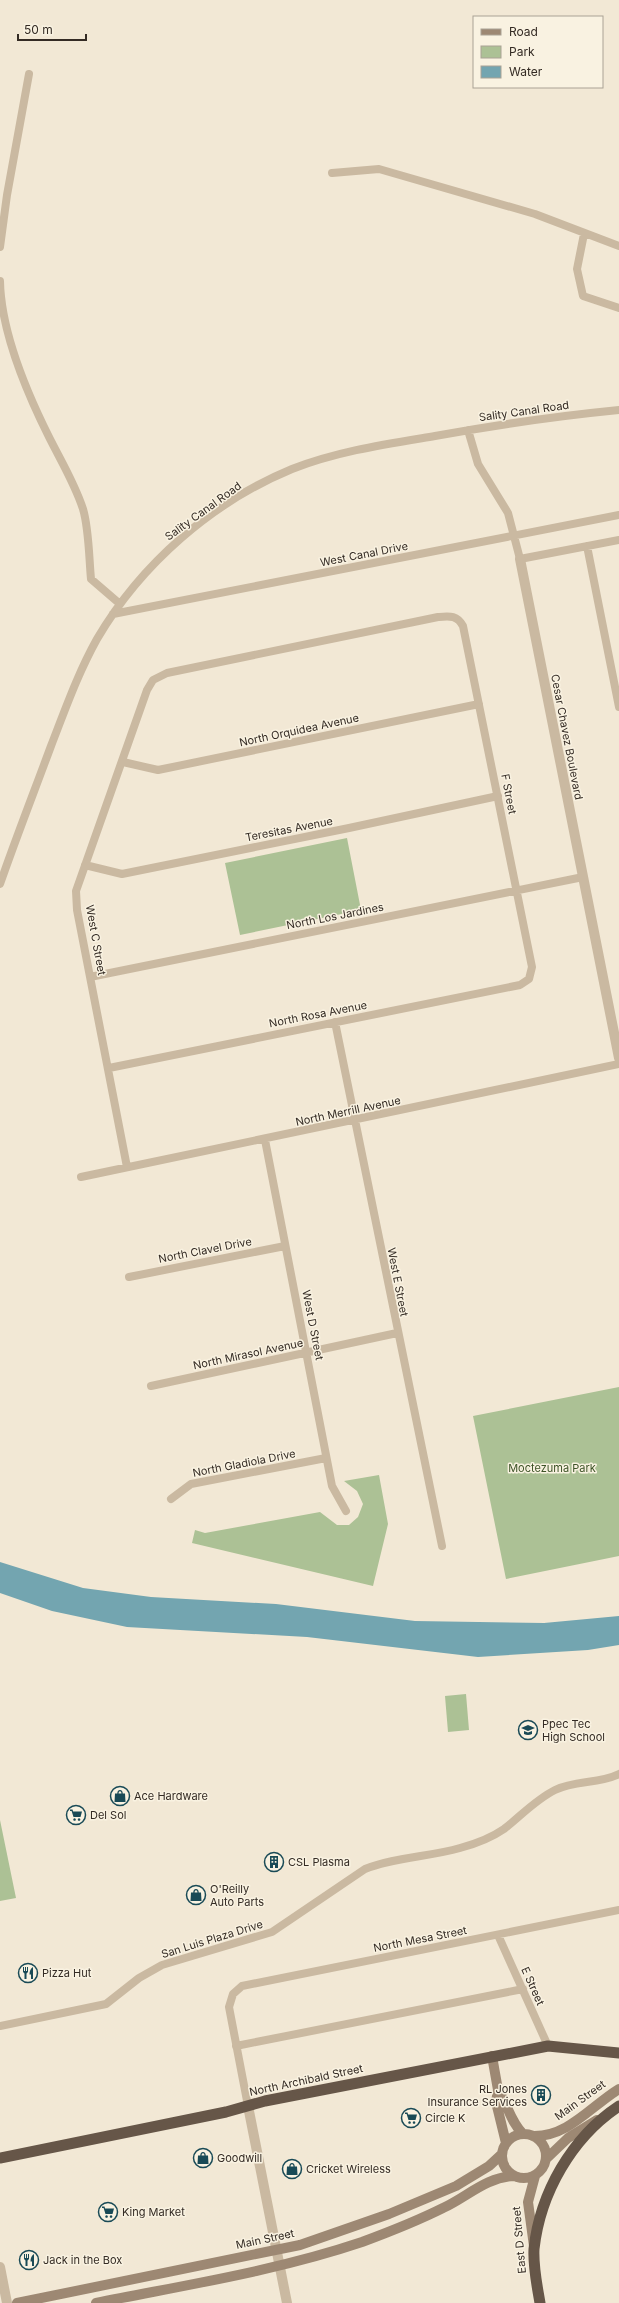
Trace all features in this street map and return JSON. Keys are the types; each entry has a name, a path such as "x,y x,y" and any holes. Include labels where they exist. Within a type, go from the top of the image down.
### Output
{"highway":[{"name":"North Archibald Street","path":"0,2158 492,2056 548,2046 619,2053"},
{"path":"534,2250 546,2202 563,2164 600,2119 619,2106"},
{"name":"East D Street","path":"534,2250 535,2272 540,2303"}],"main road":[{"path":"492,2056 498,2090 496,2102 506,2143"},
{"name":"Main Street","path":"528,2135 547,2136 565,2129 619,2089"},
{"path":"498,2090 505,2100 514,2124 528,2135 542,2143 546,2159"},
{"path":"528,2135 514,2137 506,2143 502,2154 505,2167 514,2176 524,2178 535,2176 542,2168 546,2159 568,2138 600,2119"},
{"name":"Main Street","path":"96,2303 278,2259 300,2245 401,2209 456,2186 489,2166 502,2154"},
{"name":"Main Street","path":"17,2303 278,2259 325,2254 387,2232 443,2208 496,2178 514,2176"},
{"name":"East D Street","path":"534,2250 528,2202 535,2176"}],"street":[{"path":"0,247 7,195 29,74"},
{"path":"332,173 379,169 535,214 584,234 619,246"},
{"path":"584,234 577,269 583,296 619,308"},
{"path":"0,281 6,327 19,365 48,435 84,511 91,579 120,604"},
{"name":"Sality Canal Road","path":"0,884 79,673 120,604 151,566 190,531 260,484 293,469 328,457 468,430 619,410"},
{"name":"Cesar Chavez Boulevard","path":"468,430 474,456 503,501 515,536 619,1058"},
{"name":"West Canal Drive","path":"113,614 619,515"},
{"path":"520,559 619,540"},
{"path":"587,546 619,707"},
{"name":"West C Street","path":"127,1167 109,1068 77,910 76,891 123,762 147,690 154,680 175,672 438,617 455,616"},
{"name":"F Street","path":"455,616 463,626 532,967 530,979"},
{"name":"North Orquidea Avenue","path":"123,762 158,770 479,704"},
{"name":"Teresitas Avenue","path":"85,865 122,874 498,796"},
{"name":"North Los Jardines","path":"90,977 583,877"},
{"name":"North Rosa Avenue","path":"109,1068 520,985 530,979"},
{"name":"West E Street","path":"335,1022 397,1333 442,1546"},
{"name":"North Merrill Avenue","path":"81,1177 264,1140 619,1064"},
{"name":"West D Street","path":"264,1140 332,1486 346,1511"},
{"name":"North Clavel Drive","path":"128,1277 285,1246"},
{"name":"North Mirasol Avenue","path":"151,1386 306,1354 397,1333"},
{"name":"North Gladiola Drive","path":"171,1499 191,1484 326,1458"},
{"name":"San Luis Plaza Drive","path":"0,2026 106,2004 139,1978 162,1965 272,1932 365,1869 378,1864 459,1848 475,1843 503,1829 539,1799 556,1790 572,1784 603,1780 619,1774"},
{"name":"North Mesa Street","path":"236,2046 229,2007 230,1999 237,1989 246,1985 619,1910"},
{"name":"E Street","path":"498,1935 548,2046"},
{"path":"287,2303 236,2046 523,1989"},
{"path":"0,2267 7,2303"}],"green space":[{"path":"347,838 361,910 240,935 225,863"},
{"name":"Moctezuma Park","path":"619,1387 619,1556 506,1579 473,1416"},
{"path":"379,1475 388,1524 373,1586 192,1543 195,1530 205,1533 320,1512 337,1525 349,1525 358,1517 363,1504 357,1491 344,1481"},
{"path":"466,1694 469,1730 448,1732 445,1696"},
{"path":"0,1820 16,1898 0,1901"}],"water":[{"path":"0,1562 83,1588 151,1597 276,1604 415,1621 544,1623 619,1616 619,1645 588,1650 478,1657 307,1637 127,1627 52,1611 0,1593"}],"place":[{"name":"Ppec Tec High School","path":"528,1730"},
{"name":"Ace Hardware","path":"120,1796"},
{"name":"Del Sol","path":"76,1815"},
{"name":"CSL Plasma","path":"274,1862"},
{"name":"O'Reilly Auto Parts","path":"196,1895"},
{"name":"Pizza Hut","path":"28,1973"},
{"name":"RL Jones Insurance Services","path":"541,2095"},
{"name":"Circle K","path":"411,2118"},
{"name":"Goodwill","path":"203,2158"},
{"name":"Cricket Wireless","path":"292,2169"},
{"name":"King Market","path":"108,2212"},
{"name":"Jack in the Box","path":"29,2260"}]}
